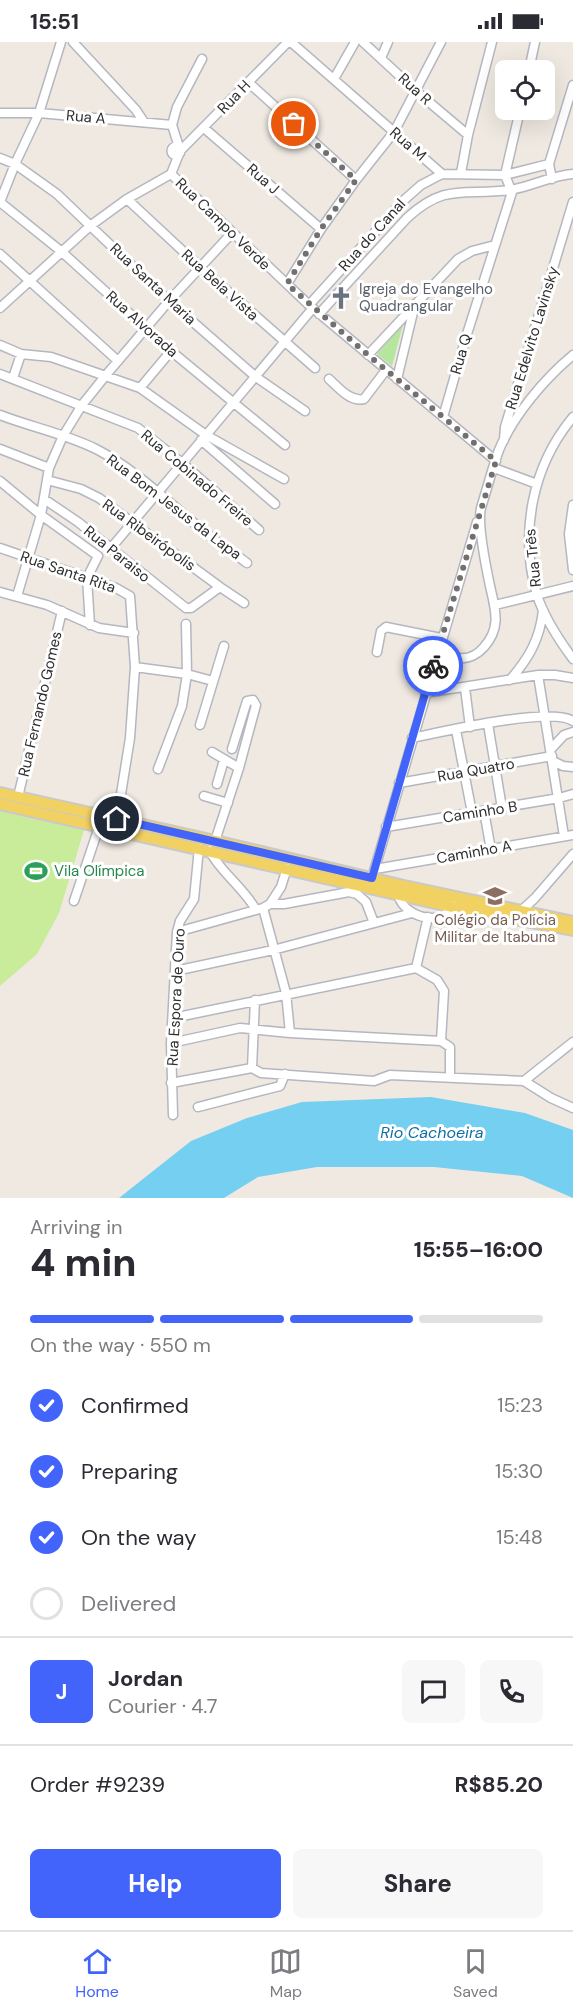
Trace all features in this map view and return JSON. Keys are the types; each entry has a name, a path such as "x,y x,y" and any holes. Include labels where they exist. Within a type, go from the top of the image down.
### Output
{"main road":[{"path":"0,794 117,819 287,868 531,916 573,922"},
{"path":"0,804 99,827 374,874 401,890"},
{"path":"453,901 522,910 531,916 573,930"}],"street":[{"path":"0,202 39,113 61,42"},
{"path":"73,42 136,110 144,122"},
{"name":"Rua M","path":"290,42 442,174"},
{"name":"Rua H","path":"176,151 204,128 290,42"},
{"path":"334,79 355,42"},
{"name":"Rua R","path":"363,42 468,135"},
{"path":"381,58 388,42"},
{"path":"287,284 321,229 394,132 441,42"},
{"path":"461,173 468,135 492,42"},
{"path":"532,60 536,42"},
{"path":"172,173 176,151 173,130 180,100 202,59"},
{"path":"248,82 356,180"},
{"path":"552,179 549,165 573,85"},
{"name":"Rua A","path":"0,113 39,113 144,122 173,130"},
{"path":"512,189 505,176 518,120"},
{"name":"Rua J","path":"204,128 321,229"},
{"name":"Rua Santa Maria","path":"0,158 15,164 46,185 169,300 256,376 305,411"},
{"path":"442,174 505,176 549,165"},
{"name":"Rua Campo Verde","path":"0,308 90,226 128,199 172,173 232,233 314,309 443,417 495,464 537,484"},
{"name":"Rua do Canal","path":"314,309 404,200 421,185 442,174"},
{"name":"Rua do Canal","path":"314,309 423,203 455,192 512,189 573,174"},
{"name":"Rua Q","path":"443,417 512,189"},
{"name":"Rua Bela Vista","path":"128,199 200,267 315,368"},
{"name":"Rua Alvorada","path":"0,202 62,252 171,351 285,445"},
{"name":"Rua Edelvito Lavinsky","path":"504,440 505,428 573,202"},
{"path":"17,596 43,506 49,468 63,436 82,405 106,375 169,300 232,233"},
{"path":"368,355 458,259 472,251 495,245"},
{"path":"0,254 118,361"},
{"path":"397,379 415,303"},
{"path":"111,548 157,491 314,309"},
{"path":"0,345 21,354 51,357 140,388 203,438 275,504"},
{"path":"140,388 171,351"},
{"path":"13,378 21,354"},
{"path":"374,874 441,638 504,440 544,382 573,355"},
{"path":"329,379 348,396 360,400 364,399 386,370"},
{"name":"Rua Cobinado Freire","path":"0,374 138,428 259,530"},
{"name":"Rua Bom Jesus da Lapa","path":"0,415 63,436 108,456 157,491 207,534 248,563"},
{"name":"Rua Três","path":"573,417 563,429 537,484 531,508 529,532 532,576 537,595 573,658"},
{"path":"203,438 284,479"},
{"path":"0,449 49,468"},
{"name":"Rua Ribeirópolis","path":"47,480 91,494 244,603"},
{"name":"Rua Santa Rita","path":"0,481 43,506 98,556 87,578"},
{"path":"573,505 569,534 573,570"},
{"name":"Rua Paraiso","path":"43,506 111,548 185,607 190,608 220,587"},
{"path":"437,653 461,658 476,654 490,640 497,622 478,519"},
{"name":"Rua Santa Rita","path":"0,548 124,591 132,600 134,633"},
{"path":"87,578 90,625"},
{"path":"495,605 573,586"},
{"path":"0,592 62,611 107,631 134,633 135,667 130,738 117,819"},
{"path":"510,681 536,644 543,609"},
{"name":"Rua Fernando Gomes","path":"18,797 62,611"},
{"path":"158,769 179,715 187,675 186,624"},
{"path":"377,652 381,631 386,627 441,638"},
{"path":"200,725 224,646"},
{"path":"135,667 213,681"},
{"path":"425,693 538,675 573,678"},
{"path":"538,675 559,798 568,836"},
{"path":"465,688 470,727"},
{"name":"Rua Espora de Ouro","path":"172,1115 171,1043 177,932 180,921 194,899 208,846 228,803 256,705 255,701 247,701 232,749"},
{"path":"412,738 545,716 562,716 573,721"},
{"path":"488,724 502,808"},
{"path":"456,730 472,813"},
{"path":"552,755 564,735 573,732"},
{"path":"212,752 239,768"},
{"path":"552,755 563,766 573,767"},
{"name":"Rua Quatro","path":"399,783 552,755"},
{"path":"217,784 224,760"},
{"name":"Caminho B","path":"386,827 573,794"},
{"path":"204,796 228,803"},
{"path":"484,811 491,850"},
{"path":"74,901 99,827"},
{"name":"Caminho A","path":"374,874 568,836"},
{"path":"208,846 227,876 251,901 263,907"},
{"path":"522,910 536,898 573,854"},
{"path":"263,907 281,887 287,868"},
{"path":"401,890 399,900 402,906 412,913 428,917 444,916 449,912 453,901"},
{"path":"177,932 263,907 349,892 357,894 366,902 374,923"},
{"path":"531,916 536,898"},
{"path":"263,907 286,993 290,1033"},
{"path":"175,971 273,950 412,913"},
{"path":"416,968 428,917"},
{"path":"173,1018 416,968 437,980 444,991 441,1041"},
{"path":"252,1068 255,1000"},
{"path":"171,1043 240,1028 441,1041 450,1047 450,1076"},
{"path":"524,1081 573,1042"},
{"path":"171,1083 252,1068 261,1073 374,1080 390,1075 450,1076 524,1081 551,1098 573,1108"},
{"path":"198,1107 280,1086 285,1074"}],"green space":[{"path":"403,325 392,366 377,354"},
{"name":"Vila Olímpica","path":"0,811 84,830 59,913 37,954 0,986"}],"water":[{"name":"Rio Cachoeira","path":"431,1097 525,1113 573,1130 573,1198 522,1176 434,1167 317,1167 258,1177 224,1198 119,1198 191,1141 247,1118 302,1102"}],"way so far":[{"path":"294,124 356,180 321,229 287,284 313,309 496,461 433,666"}],"place":[{"name":"Igreja do Evangelho Quadrangular","path":"341,298"},
{"name":"Vila Olímpica","path":"36,871"},
{"name":"Colégio da Polícia Militar de Itabuna","path":"495,896"}],"route":[{"path":"117,819 372,878 433,666"}]}
